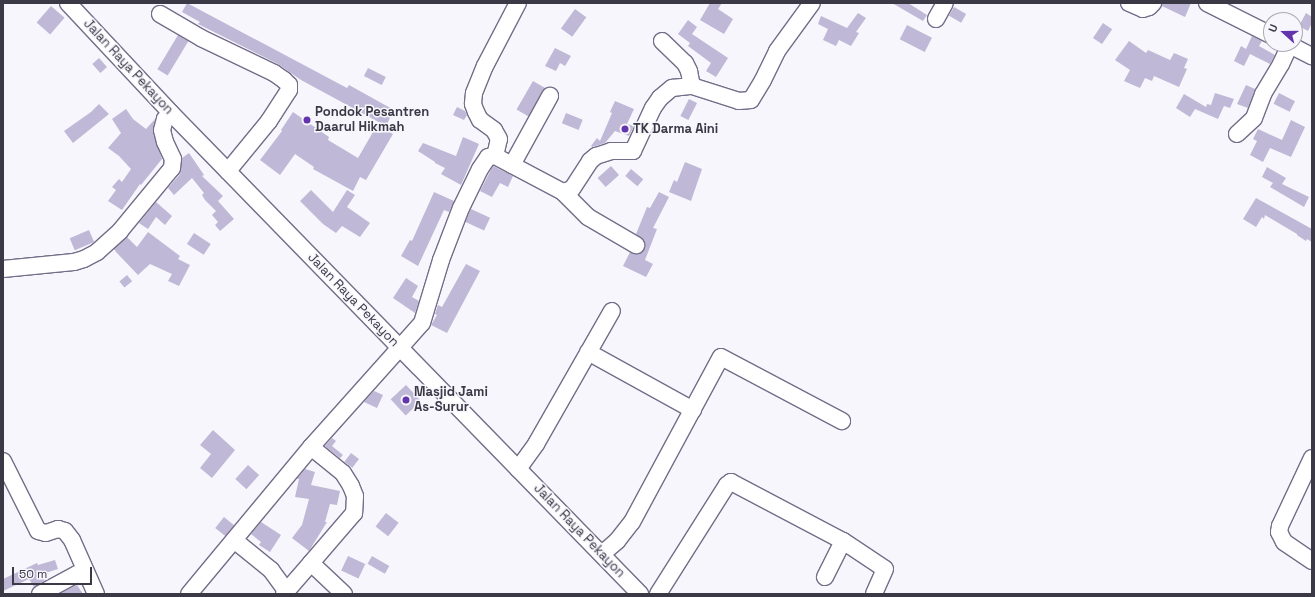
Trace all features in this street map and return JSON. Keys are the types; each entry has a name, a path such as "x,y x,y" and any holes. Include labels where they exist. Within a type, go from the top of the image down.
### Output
{"street":[{"name":"Jalan Raya Pekayon","path":"68,3 171,113 401,346 640,594"},
{"path":"495,156 499,138 494,130 480,120 473,104 474,93 485,66 518,3"},
{"path":"563,192 572,189 590,161 596,156 611,151 633,151 639,135 660,98 672,88 692,86 739,101 752,100 784,40 812,3"},
{"path":"936,19 945,3"},
{"path":"1129,3 1143,9 1150,8 1153,3"},
{"path":"1207,3 1263,31"},
{"path":"160,14 201,38 274,73 289,85 289,90 276,112 228,171"},
{"path":"662,41 685,63 689,71 692,86"},
{"path":"1303,51 1312,56"},
{"path":"1237,134 1254,118 1263,94 1281,64 1286,52"},
{"path":"512,165 550,96"},
{"path":"3,269 74,262 84,260 98,252 120,231 172,168 173,159 165,142 162,130 165,119 171,113"},
{"path":"189,594 311,447 422,323 441,260 461,208 485,160 488,157 495,156 563,192 588,217 636,245"},
{"path":"518,469 536,444 612,311"},
{"path":"588,352 693,410"},
{"path":"602,554 617,541 632,522 721,357 842,421"},
{"path":"234,540 272,570 285,593 354,514 355,496 348,478 311,447"},
{"path":"1312,458 1280,526 1280,532 1284,542 1312,561"},
{"path":"3,462 38,531 46,533 58,529 65,531 72,540 87,577 96,594"},
{"path":"658,594 727,485 731,482 843,541 885,569 874,594"},
{"path":"825,577 843,541"},
{"path":"311,563 344,594"},
{"path":"40,594 78,574 87,577"}],"building":[{"path":"187,3 347,88 349,85 394,110 386,126 301,80 278,64 198,24 200,22 182,12"},
{"path":"710,3 722,3 718,9 733,19 724,34 700,20"},
{"path":"892,3 908,3 927,15 923,21"},
{"path":"1162,3 1191,3 1185,17 1162,6"},
{"path":"51,6 65,18 50,34 37,23"},
{"path":"954,7 966,14 961,23 949,16"},
{"path":"575,9 586,17 572,37 561,28"},
{"path":"858,13 866,18 856,32 859,33 851,46 839,40 836,46 823,40 828,29 818,24 821,16 847,28"},
{"path":"1306,13 1312,17 1312,23 1308,31 1303,28 1303,19"},
{"path":"688,20 697,27 692,34 728,58 716,77 706,71 711,63 688,46 690,43 678,34"},
{"path":"1103,23 1112,29 1102,44 1093,38"},
{"path":"907,25 932,38 925,52 900,39"},
{"path":"178,35 188,41 168,75 157,69"},
{"path":"1252,36 1262,41 1259,46 1263,48 1263,52 1270,52 1275,55 1270,64 1250,54 1244,66 1234,61 1241,46 1246,49"},
{"path":"1129,41 1146,53 1148,50 1170,60 1174,53 1188,59 1184,68 1187,69 1179,87 1154,76 1152,81 1145,78 1140,88 1124,81 1130,70 1115,60"},
{"path":"555,48 571,56 565,66 560,63 556,71 545,66"},
{"path":"99,58 107,67 100,73 92,64"},
{"path":"368,68 386,77 382,85 364,76"},
{"path":"533,81 545,88 529,117 516,110"},
{"path":"1246,85 1255,89 1248,108 1237,104"},
{"path":"1215,93 1234,99 1230,108 1224,106 1218,119 1195,109 1190,117 1176,108 1184,94 1206,107 1207,104 1211,105"},
{"path":"1279,93 1295,101 1290,112 1274,104"},
{"path":"689,99 697,103 688,120 680,116"},
{"path":"615,101 634,109 627,124 634,126 629,136 615,131 605,143 592,147 591,146 597,138 600,141 612,113 610,112"},
{"path":"99,104 109,114 73,143 64,131 91,112"},
{"path":"457,107 465,111 467,115 464,120 453,115"},
{"path":"126,109 133,119 146,129 155,119 153,132 162,159 141,185 140,184 122,210 108,201 116,190 112,187 119,179 122,182 131,169 119,156 108,148 121,133 112,119"},
{"path":"293,112 329,137 328,140 358,158 377,125 393,134 366,180 360,177 353,191 313,169 314,167 295,154 280,175 260,160 282,131 281,130"},
{"path":"566,113 583,120 579,130 562,123"},
{"path":"1291,120 1305,127 1291,157 1270,148 1263,162 1250,155 1257,141 1253,139 1258,129 1282,140"},
{"path":"463,137 479,144 461,185 441,174 445,168 418,151 423,143 456,156"},
{"path":"189,153 204,175 202,176 223,196 218,201 234,219 220,231 215,225 218,222 212,215 216,211 205,200 202,195 204,193 192,178 174,195 168,188 180,174 182,158"},
{"path":"685,162 702,169 691,201 669,192 674,180 677,182"},
{"path":"493,166 513,176 508,187 500,183 492,197 480,191"},
{"path":"611,166 619,175 606,187 598,178"},
{"path":"1267,167 1286,178 1282,184 1309,197 1304,207 1270,187 1273,183 1262,177"},
{"path":"631,169 643,179 637,186 625,176"},
{"path":"311,190 333,212 347,190 355,195 347,207 370,223 360,237 342,226 336,233 323,224 300,201"},
{"path":"434,192 454,201 449,212 444,210 418,266 401,256 410,240 412,241"},
{"path":"659,192 669,197 653,228 657,229 645,260 653,264 646,277 623,266 630,252 636,254 644,249 644,241 636,234 647,207 650,208"},
{"path":"1256,198 1312,229 1312,242 1307,239 1306,241 1265,215 1264,219 1262,217 1256,227 1243,219"},
{"path":"156,202 172,216 165,225 156,217 148,229 139,223"},
{"path":"471,209 490,218 484,231 465,222"},
{"path":"89,230 94,242 75,250 70,238"},
{"path":"148,232 180,256 178,259 190,265 179,286 168,281 172,274 150,264 138,275 114,249 127,237 137,247"},
{"path":"194,233 211,244 204,255 187,244"},
{"path":"466,264 480,271 447,333 431,325 437,315 435,314 438,305 442,307"},
{"path":"127,275 132,281 124,288 119,281"},
{"path":"406,278 418,286 412,297 419,301 415,313 393,298"},
{"name":"Masjid Jami As-Surur","path":"406,385 421,401 406,415 391,399"},
{"path":"374,391 383,395 377,408 364,402"},
{"path":"213,430 235,450 212,478 200,468 211,454 200,445"},
{"path":"332,438 336,441 332,446 343,455 340,458 325,446"},
{"path":"351,453 359,459 352,468 344,462"},
{"path":"248,465 259,475 246,489 235,479"},
{"path":"305,469 315,472 311,485 340,491 337,505 330,504 325,522 327,522 309,551 292,538 302,525 309,499 295,497 299,479 297,479"},
{"path":"386,513 399,523 388,536 376,526"},
{"path":"224,517 234,525 225,536 215,528"},
{"path":"261,522 281,535 270,552 259,545 261,542 251,534"},
{"path":"348,556 365,564 358,579 341,571"},
{"path":"372,556 389,566 385,574 368,564"},
{"path":"55,560 58,569 42,574 45,580 34,587 29,579 3,591 3,579 37,563 38,565"},
{"path":"77,585 83,594 61,594 63,592"}],"place":[{"name":"Pondok Pesantren Daarul Hikmah","path":"307,120"},
{"name":"TK Darma Aini","path":"625,129"},
{"name":"Masjid Jami As-Surur","path":"406,400"}]}
